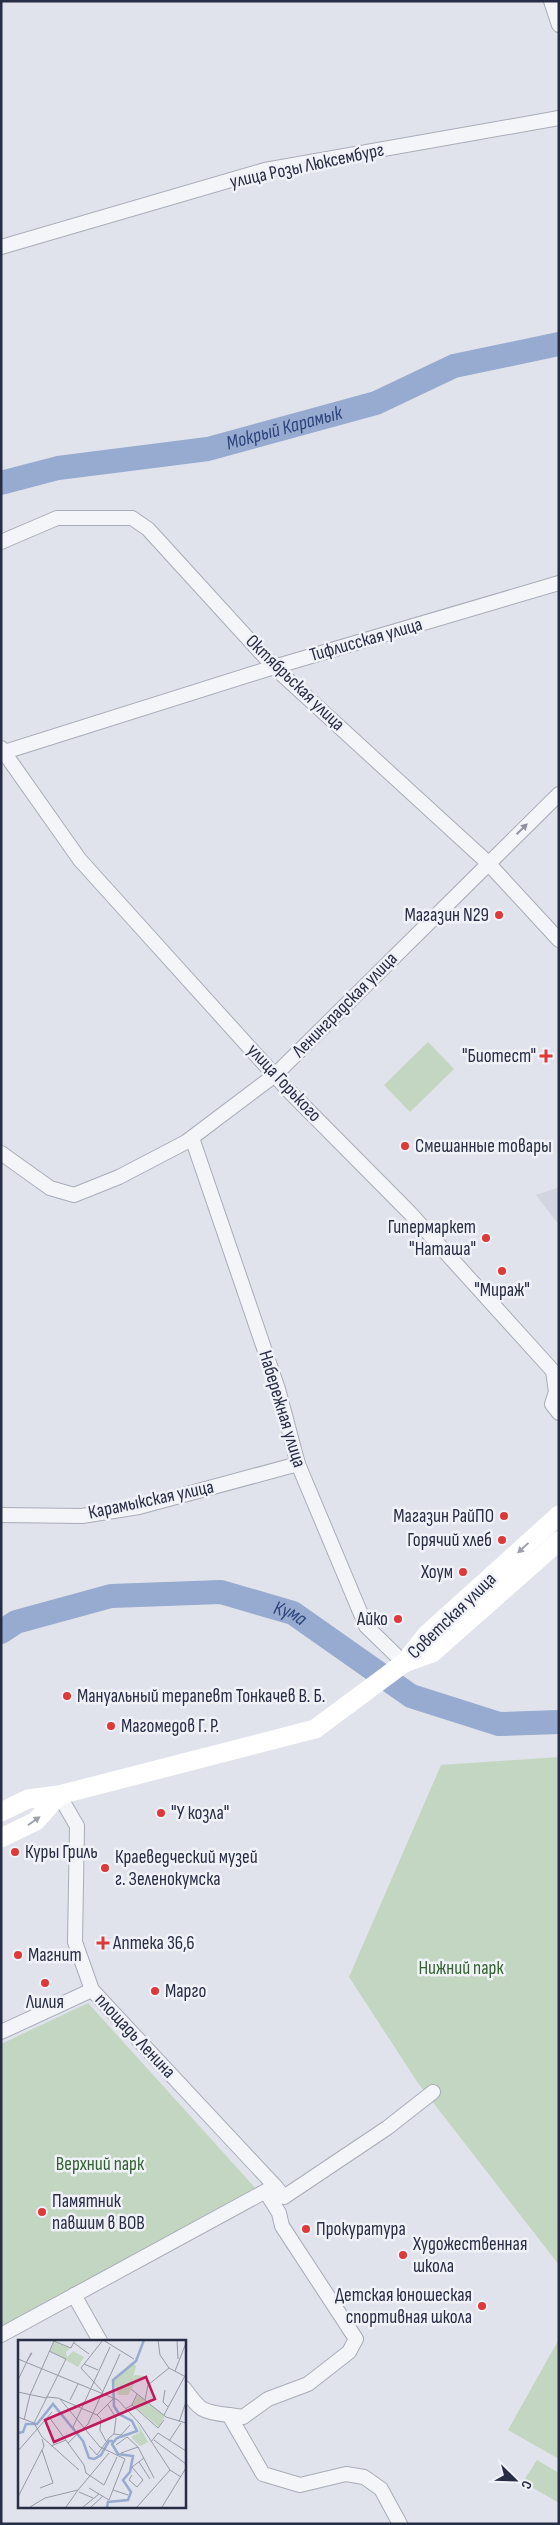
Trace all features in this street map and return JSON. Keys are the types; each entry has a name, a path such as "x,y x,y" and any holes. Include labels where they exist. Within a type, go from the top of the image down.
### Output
{"street":[{"path":"551,1 559,25"},
{"name":"улица Розы Люксембург","path":"1,248 265,170 559,118"},
{"name":"Октябрьская улица","path":"1,542 57,518 132,518 148,529 274,667 487,862 559,940"},
{"name":"Тифлисская улица","path":"2,751 274,667 559,583"},
{"name":"улица Горького","path":"2,751 80,860 275,1075 410,1213 554,1371 556,1392 552,1404 559,1413"},
{"name":"Ленинградская улица","path":"1,1153 50,1188 74,1195 119,1177 192,1138 275,1075 487,862 559,794"},
{"name":"Набережная улица","path":"192,1138 278,1389 298,1464 366,1626 404,1663"},
{"name":"Карамыкская улица","path":"1,1515 82,1516 139,1506 298,1464"},
{"name":"Советская улица","path":"404,1663 426,1635 559,1514"},
{"name":"Советская улица","path":"404,1663 432,1654 559,1541"},
{"path":"1,1812 28,1799 44,1795 59,1795 315,1729 404,1663"},
{"path":"1,1838 36,1821 59,1795"},
{"name":"площадь Ленина","path":"59,1795 77,1826 74,1942 92,1990 270,2189 282,2226 356,2339 349,2352 308,2384 268,2399 244,2417 229,2415"},
{"path":"1,2032 92,1990"},
{"path":"1,2334 270,2189 284,2197 387,2128 433,2092"},
{"path":"74,2295 99,2340"},
{"path":"185,2389 199,2409 211,2413 229,2415 263,2474 300,2486 346,2474 364,2477 381,2489 400,2524"}],"shaded area":[{"path":"559,1187 559,1225 536,1195"}],"green space":[{"path":"428,1042 454,1069 410,1112 384,1085"},
{"name":"Нижний парк","path":"559,1757 559,2265 418,2083 349,1977 441,1765"},
{"name":"Верхний парк","path":"88,2003 259,2192 1,2332 1,2044"},
{"path":"559,2339 559,2459 508,2430"},
{"path":"537,2460 559,2473 559,2503 523,2482"}],"waterway":[{"name":"Мокрый Карамык","path":"1,483 58,468 208,449 376,403 454,366 559,344"},
{"name":"Кума","path":"1,1632 16,1622 111,1596 221,1592 293,1613 411,1696 499,1724 559,1722"}],"place":[{"name":"Магазин N29","path":"499,915"},
{"name":"\"Биотест\"","path":"546,1056"},
{"name":"Смешанные товары","path":"405,1146"},
{"name":"Гипермаркет \"Наташа\"","path":"486,1238"},
{"name":"\"Мираж\"","path":"502,1271"},
{"name":"Магазин РайПО","path":"504,1516"},
{"name":"Горячий хлеб","path":"502,1540"},
{"name":"Хоум","path":"463,1572"},
{"name":"Айко","path":"398,1619"},
{"name":"Мануальный терапевт Тонкачев В. Б.","path":"67,1696"},
{"name":"Магомедов Г. Р.","path":"111,1726"},
{"name":"\"У козла\"","path":"161,1813"},
{"name":"Куры Гриль","path":"15,1852"},
{"name":"Краеведческий музей г. Зеленокумска","path":"105,1868"},
{"name":"Аптека 36,6","path":"103,1943"},
{"name":"Магнит","path":"18,1955"},
{"name":"Лилия","path":"45,1983"},
{"name":"Марго","path":"155,1991"},
{"name":"Памятник павшим в ВОВ","path":"42,2212"},
{"name":"Прокуратура","path":"306,2229"},
{"name":"Художественная школа","path":"403,2255"},
{"name":"Детская юношеская спортивная школа","path":"482,2306"}]}
